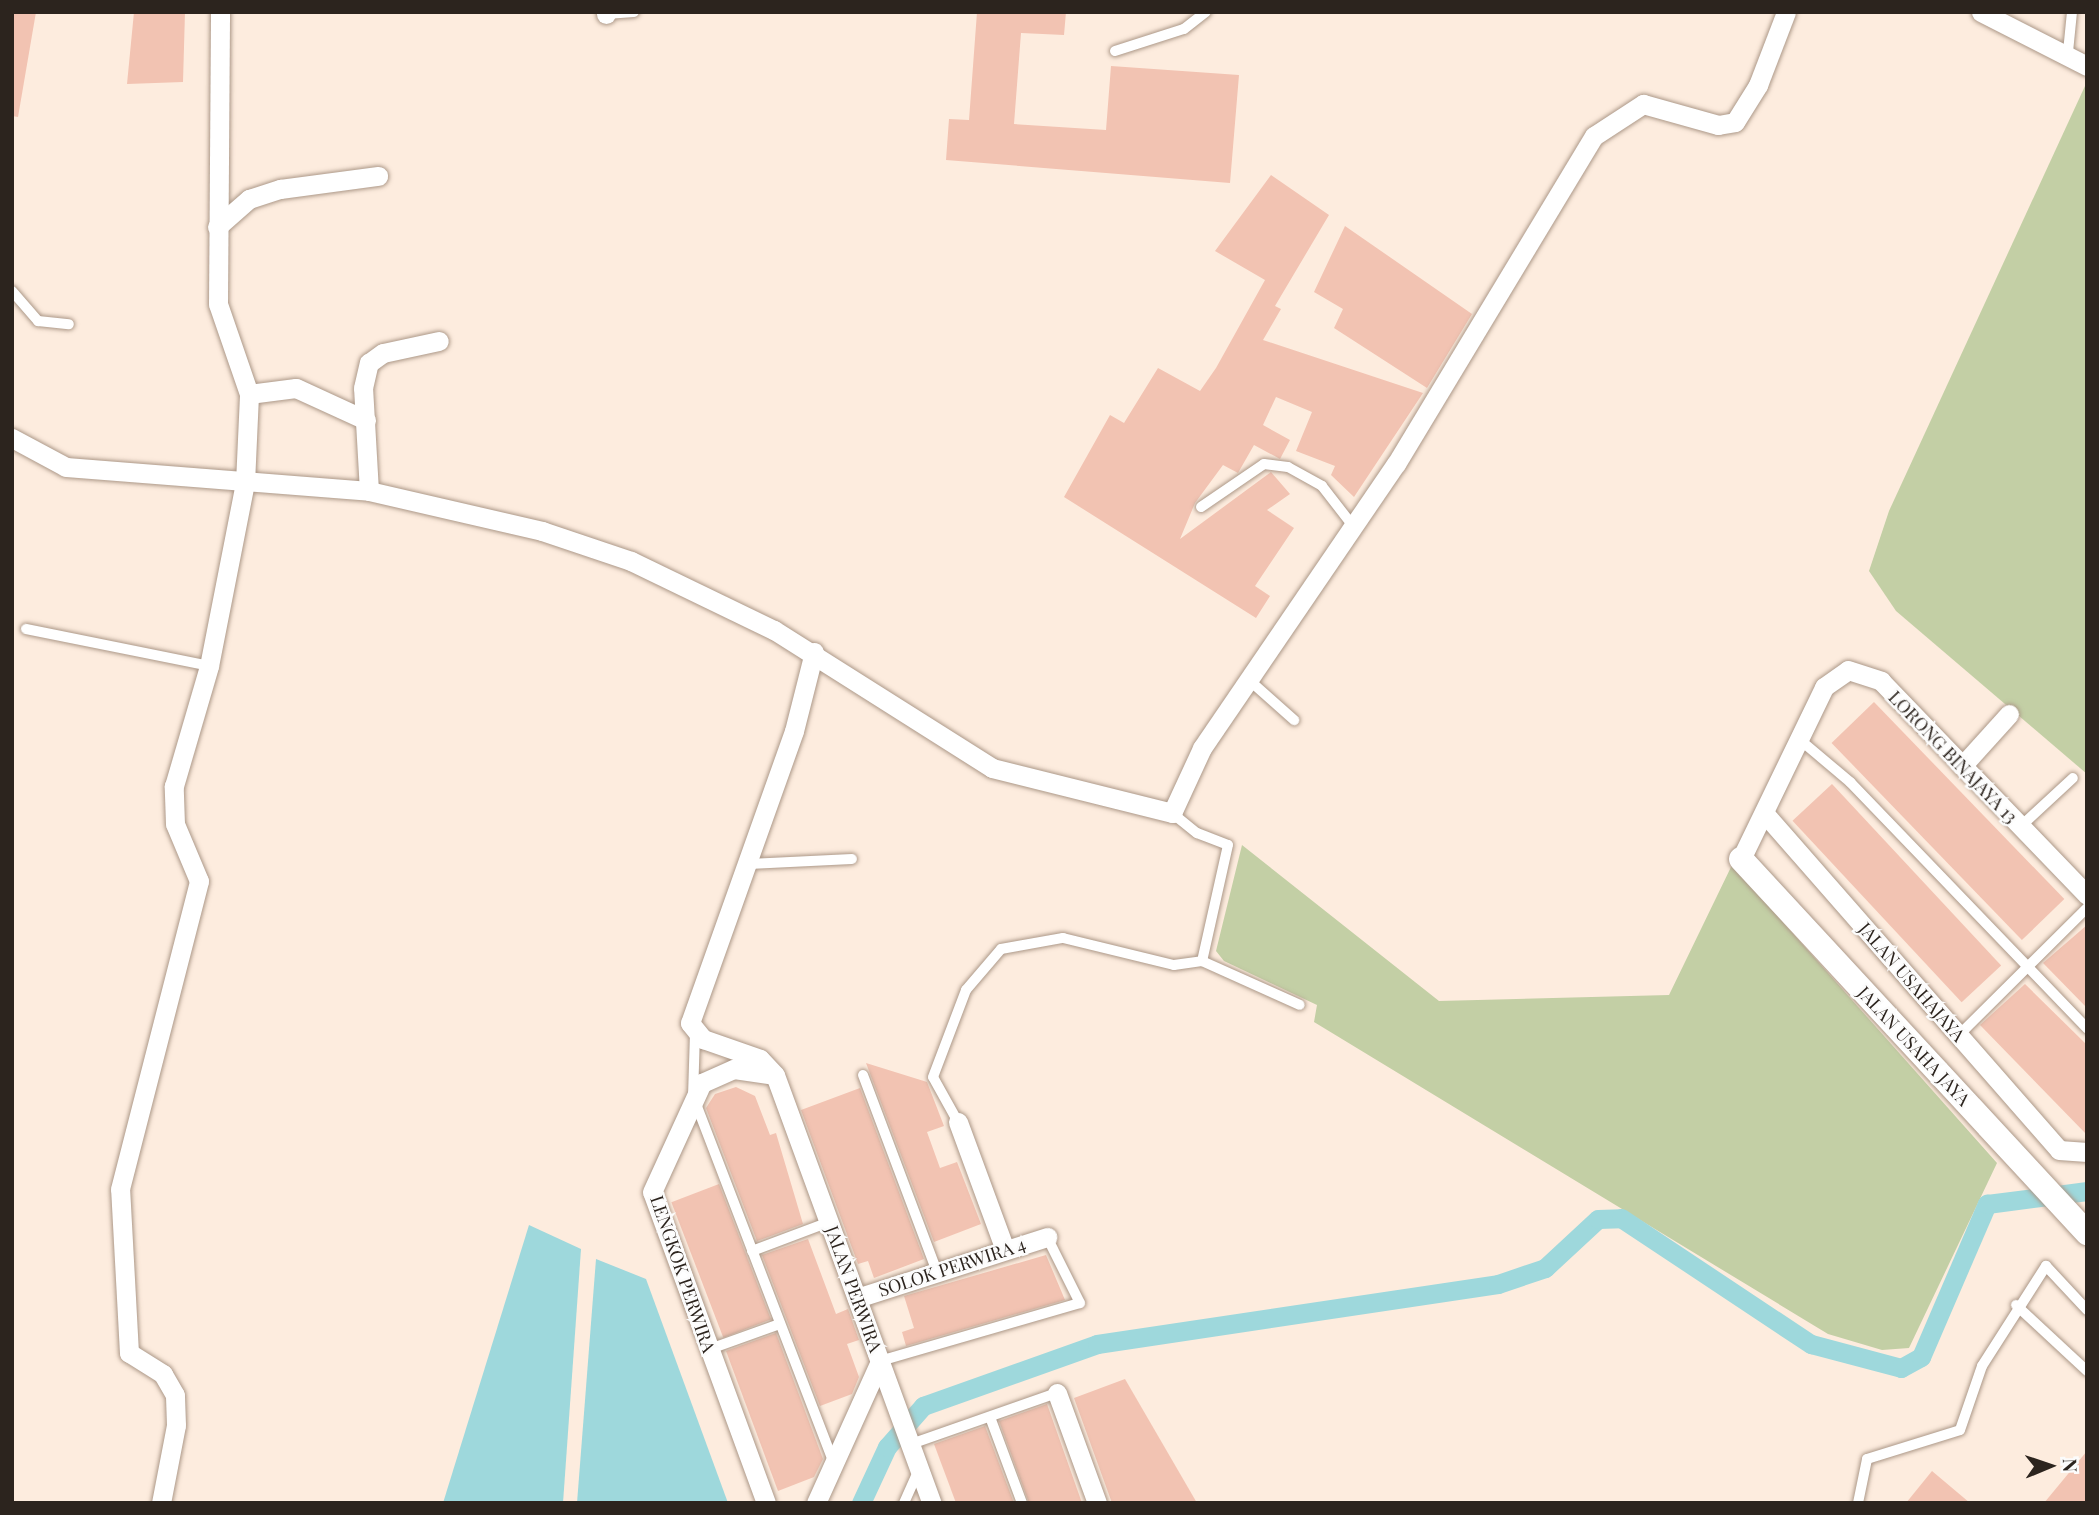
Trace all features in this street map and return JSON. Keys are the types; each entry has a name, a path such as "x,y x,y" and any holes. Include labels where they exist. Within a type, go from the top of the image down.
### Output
{"street":[{"path":"161,1503 176,1425 175,1395 163,1374 129,1353 120,1189 199,881 176,824 174,786 209,666 245,483 249,394 218,304 220,12"},
{"path":"12,438 66,467 369,491 542,531 631,561 814,652 992,768 1172,813 1202,748 1353,526 1594,136 1643,104 1718,125 1734,122 1758,85 1786,12"},
{"path":"1981,12 2068,52 2087,66"},
{"path":"218,227 249,199 279,188 378,176"},
{"path":"369,491 366,420 369,363 383,353 439,341"},
{"path":"249,394 296,388 366,420"},
{"path":"775,1075 760,1059 695,1033 690,1012 749,864 814,652"},
{"name":"LORONG BINAJAYA 13","path":"1741,859 1824,687 1848,670 1881,681 2087,895"},
{"path":"1962,766 2009,714"},
{"name":"JALAN USAHAJAYA","path":"1765,814 2059,1150 2087,1152"},
{"name":"JALAN USAHA JAYA","path":"1741,859 2086,1233"},
{"name":"LENGKOK PERWIRA","path":"766,1503 652,1192 693,1096 713,1074 734,1069 775,1075"},
{"name":"JALAN PERWIRA","path":"775,1075 932,1503"},
{"path":"958,1122 1005,1251"},
{"name":"SOLOK PERWIRA 4","path":"857,1297 1047,1237"},
{"path":"816,1503 880,1361"},
{"path":"1057,1393 1097,1503"}],"lane":[{"path":"606,13 634,12"},
{"path":"1115,51 1184,29 1206,12"},
{"path":"2068,52 2072,12"},
{"path":"12,291 38,321 69,324"},
{"path":"1201,507 1264,464 1288,467 1322,486 1353,526"},
{"path":"26,629 209,666"},
{"path":"1248,679 1294,720"},
{"path":"1799,739 1850,782 2087,1028"},
{"path":"2020,827 2073,778"},
{"path":"1172,813 1197,833 1228,845 1202,961"},
{"path":"749,864 852,859"},
{"path":"1958,1035 2087,908"},
{"path":"958,1122 933,1077 966,990 1001,949 1063,938 1174,965 1202,961 1300,1005"},
{"path":"695,1033 693,1096 834,1464"},
{"path":"863,1075 937,1272"},
{"path":"752,1251 830,1222"},
{"path":"880,1361 1080,1303 1047,1237"},
{"path":"1858,1503 1867,1459 1960,1430 1982,1366 2016,1305 2046,1266 2087,1310"},
{"path":"2016,1305 2087,1371"},
{"path":"710,1349 780,1324"},
{"path":"911,1444 1057,1393"},
{"path":"990,1416 1022,1503"},
{"path":"904,1503 920,1468"}],"green space":[{"path":"2085,86 2087,774 1896,611 1869,571 1889,511"},
{"path":"1242,845 1439,1001 1669,995 1732,865 1997,1163 1909,1348 1882,1350 1828,1334 1314,1022 1317,1005 1224,961 1216,951"}],"water":[{"path":"529,1225 581,1249 563,1503 443,1503"},
{"path":"596,1259 646,1279 728,1503 577,1503"}],"building":[{"path":"12,12 36,12 18,117 12,116"},
{"path":"134,12 185,12 183,82 127,84"},
{"path":"977,12 1066,12 1064,35 1021,33 1014,124 1106,130 1111,66 1239,75 1230,183 946,160 949,119 969,120"},
{"path":"1271,175 1329,215 1275,306 1281,309 1263,340 1423,393 1354,497 1331,475 1335,466 1296,451 1312,412 1276,397 1263,425 1290,440 1280,459 1254,445 1238,473 1223,465 1195,503 1180,539 1271,472 1290,494 1267,510 1294,528 1255,586 1270,596 1256,618 1064,497 1110,415 1124,423 1158,368 1200,391 1216,368 1265,280 1215,251"},
{"path":"1345,226 1472,314 1427,388 1334,328 1343,309 1314,292"},
{"path":"1874,702 2064,899 2022,940 1832,743"},
{"path":"1832,784 2001,965 1962,1002 1793,821"},
{"path":"2087,925 2087,1008 2043,963"},
{"path":"2025,984 2087,1045 2087,1135 1980,1025"},
{"path":"866,1063 927,1082 944,1126 927,1132 940,1168 957,1162 981,1224 934,1242"},
{"path":"736,1087 755,1096 770,1135 776,1133 803,1224 757,1241 706,1108 715,1094"},
{"path":"860,1088 924,1259 874,1278 868,1261 858,1264 801,1110"},
{"path":"719,1184 771,1319 723,1338 671,1202"},
{"path":"808,1239 836,1314 848,1309 859,1340 847,1344 859,1377 852,1394 820,1406 762,1255"},
{"path":"1046,1255 1065,1300 906,1346 902,1332 914,1328 904,1296"},
{"path":"776,1333 823,1459 814,1477 778,1491 726,1351"},
{"path":"1125,1379 1197,1503 1112,1503 1074,1398"},
{"path":"1047,1404 1082,1503 1029,1503 999,1421"},
{"path":"985,1426 1014,1503 956,1503 934,1444"},
{"path":"2087,1451 2087,1503 2044,1503"},
{"path":"1932,1471 1970,1503 1906,1503"}],"waterway":[{"path":"861,1503 887,1447 923,1406 1097,1344 1498,1284 1545,1268 1598,1219 1621,1218 1811,1344 1901,1368 1921,1357 1987,1204 2087,1191"}]}
